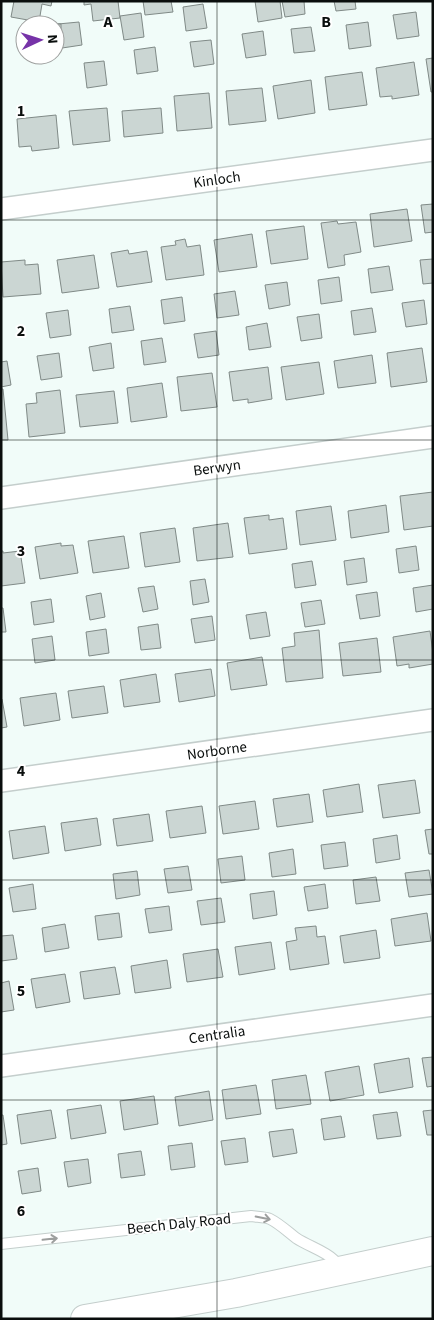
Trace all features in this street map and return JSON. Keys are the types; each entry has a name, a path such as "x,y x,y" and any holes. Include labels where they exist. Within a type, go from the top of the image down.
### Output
{"main road":[{"path":"85,1319 236,1293 433,1251"}],"street":[{"name":"Kinloch","path":"1,209 433,150"},
{"name":"Berwyn","path":"1,498 433,437"},
{"name":"Norborne","path":"1,782 433,720"},
{"name":"Centralia","path":"1,1066 433,1005"}],"lane":[{"name":"Beech Daly Road","path":"1,1244 251,1216 269,1218 296,1238 329,1256 334,1260 336,1271"}],"building":[{"path":"14,1 52,1 51,6 42,4 40,15 15,15 15,18 11,17"},
{"path":"84,1 118,1 120,18 93,21 91,4 84,5"},
{"path":"143,1 171,1 173,12 145,15"},
{"path":"255,1 280,1 282,18 258,22"},
{"path":"282,1 304,1 305,14 285,17"},
{"path":"334,1 355,1 356,9 336,11"},
{"path":"203,4 207,28 186,31 183,7"},
{"path":"416,12 419,36 397,39 393,15"},
{"path":"141,13 144,37 124,40 120,16"},
{"path":"79,22 82,45 65,48 65,23"},
{"path":"368,22 371,46 349,49 346,25"},
{"path":"311,27 315,51 294,53 291,29"},
{"path":"263,31 266,55 246,58 242,34"},
{"path":"211,40 214,64 194,67 190,42"},
{"path":"155,47 158,71 137,74 134,50"},
{"path":"433,58 433,92 431,92 426,59"},
{"path":"104,61 107,85 87,88 84,63"},
{"path":"414,62 419,95 392,99 392,96 380,97 376,68"},
{"path":"362,72 367,105 329,110 325,77"},
{"path":"311,80 315,113 278,119 273,86"},
{"path":"262,88 266,121 229,125 226,91"},
{"path":"209,93 212,128 177,131 174,96"},
{"path":"107,108 110,141 73,145 69,111"},
{"path":"161,108 163,133 124,137 122,111"},
{"path":"56,115 59,148 32,151 31,146 19,147 17,119"},
{"path":"433,204 433,232 425,233 421,205"},
{"path":"407,209 412,241 374,247 370,214"},
{"path":"337,221 338,224 356,222 361,252 344,255 345,265 328,268 321,223"},
{"path":"304,226 308,259 271,264 266,231"},
{"path":"252,234 257,267 219,272 214,240"},
{"path":"185,239 187,247 200,245 204,275 166,280 161,247 176,245 175,241"},
{"path":"128,250 129,254 147,251 152,282 117,287 111,253"},
{"path":"94,255 99,288 62,293 57,260"},
{"path":"433,259 433,283 423,284 420,260"},
{"path":"25,260 25,265 38,264 41,294 3,297 1,262"},
{"path":"389,266 393,290 371,293 368,269"},
{"path":"339,277 342,301 321,304 318,280"},
{"path":"287,282 290,305 269,309 265,285"},
{"path":"235,291 239,315 217,318 214,294"},
{"path":"182,297 185,321 164,324 161,300"},
{"path":"424,300 427,324 406,327 402,303"},
{"path":"130,306 134,330 112,333 109,309"},
{"path":"372,308 376,332 354,335 351,311"},
{"path":"68,310 71,335 50,338 46,313"},
{"path":"319,314 322,338 301,341 297,317"},
{"path":"267,323 271,347 249,350 246,327"},
{"path":"216,331 219,355 198,358 194,334"},
{"path":"162,338 166,362 144,365 141,341"},
{"path":"111,343 114,368 93,371 89,347"},
{"path":"422,348 427,382 391,387 387,353"},
{"path":"59,353 62,377 41,380 37,356"},
{"path":"372,355 376,383 338,388 334,361"},
{"path":"7,361 11,385 1,387 1,362"},
{"path":"319,362 324,394 286,400 281,367"},
{"path":"268,367 272,399 248,403 248,399 233,401 229,372"},
{"path":"212,373 217,407 181,411 177,377"},
{"path":"162,383 167,417 131,422 127,388"},
{"path":"1,389 3,389 8,440 1,440"},
{"path":"60,390 65,433 29,437 26,404 37,403 36,393"},
{"path":"114,391 118,423 80,427 76,395"},
{"path":"433,492 433,526 404,530 400,496"},
{"path":"386,505 389,532 351,538 348,511"},
{"path":"331,506 336,540 300,545 296,511"},
{"path":"269,515 269,520 283,518 287,549 249,554 244,518"},
{"path":"228,523 233,557 197,561 193,528"},
{"path":"175,528 180,562 145,567 140,533"},
{"path":"124,536 129,568 93,573 88,541"},
{"path":"61,543 61,546 73,545 78,573 40,579 35,547"},
{"path":"416,546 419,570 399,573 396,549"},
{"path":"1,551 3,553 20,551 25,583 1,586"},
{"path":"364,558 367,582 347,585 344,561"},
{"path":"312,561 316,585 295,588 292,564"},
{"path":"205,579 209,602 193,605 190,581"},
{"path":"433,585 433,609 416,612 413,588"},
{"path":"154,586 158,609 143,612 138,588"},
{"path":"377,592 380,616 360,619 356,595"},
{"path":"101,593 105,617 90,620 86,596"},
{"path":"51,599 54,622 34,625 31,602"},
{"path":"321,600 325,624 305,627 301,603"},
{"path":"1,608 3,608 6,632 1,632"},
{"path":"266,612 270,636 250,639 246,615"},
{"path":"212,616 215,640 195,643 191,619"},
{"path":"158,624 161,648 141,650 138,627"},
{"path":"106,629 109,653 89,656 86,632"},
{"path":"319,630 323,678 286,682 282,648 295,646 294,633"},
{"path":"430,631 433,664 409,668 409,664 397,666 393,637"},
{"path":"52,636 55,660 35,663 32,639"},
{"path":"377,638 381,672 343,676 339,643"},
{"path":"262,657 267,685 231,690 227,663"},
{"path":"211,669 215,696 179,702 175,674"},
{"path":"156,674 160,702 124,707 120,680"},
{"path":"104,686 108,713 72,718 68,691"},
{"path":"56,693 60,720 24,726 20,698"},
{"path":"1,700 7,727 1,728"},
{"path":"415,780 420,813 383,818 378,785"},
{"path":"359,784 363,812 327,817 323,790"},
{"path":"309,794 313,822 277,827 273,799"},
{"path":"255,801 259,829 223,834 219,806"},
{"path":"202,806 206,833 170,838 166,811"},
{"path":"149,814 153,841 117,846 113,819"},
{"path":"97,818 101,845 65,851 61,823"},
{"path":"45,826 49,853 13,859 9,831"},
{"path":"433,829 433,854 429,854 425,830"},
{"path":"397,835 400,859 376,863 373,839"},
{"path":"345,842 348,866 324,869 321,845"},
{"path":"293,849 296,874 272,877 269,853"},
{"path":"242,856 245,880 221,883 218,859"},
{"path":"188,866 192,890 168,893 164,869"},
{"path":"429,870 433,894 409,897 405,873"},
{"path":"137,871 140,895 116,899 113,874"},
{"path":"376,877 380,901 356,904 353,880"},
{"path":"33,884 36,909 13,912 9,888"},
{"path":"325,884 328,908 308,911 304,887"},
{"path":"274,891 277,915 253,919 250,894"},
{"path":"221,898 225,922 201,925 197,901"},
{"path":"169,906 172,930 149,933 145,909"},
{"path":"119,913 122,937 98,940 95,916"},
{"path":"427,913 431,941 395,946 391,919"},
{"path":"65,924 69,948 45,952 42,928"},
{"path":"316,926 317,937 325,936 329,964 290,970 286,942 297,940 295,928"},
{"path":"376,930 380,958 344,963 340,936"},
{"path":"13,935 17,959 1,961 1,936"},
{"path":"271,942 275,969 239,975 235,947"},
{"path":"218,949 223,977 187,982 183,954"},
{"path":"167,960 171,988 135,993 131,966"},
{"path":"115,967 120,994 84,999 80,972"},
{"path":"65,974 70,1002 36,1008 31,979"},
{"path":"9,981 14,1010 1,1012 1,983"},
{"path":"433,1057 433,1086 427,1087 422,1058"},
{"path":"409,1058 413,1087 379,1093 374,1064"},
{"path":"359,1066 364,1095 330,1101 325,1072"},
{"path":"306,1075 311,1104 276,1109 272,1080"},
{"path":"256,1085 261,1114 226,1119 222,1090"},
{"path":"209,1091 213,1120 179,1126 175,1097"},
{"path":"154,1096 158,1124 124,1130 120,1101"},
{"path":"101,1105 106,1133 71,1139 67,1110"},
{"path":"51,1110 56,1138 21,1144 17,1115"},
{"path":"433,1110 433,1135 427,1135 423,1111"},
{"path":"397,1112 401,1136 377,1139 373,1115"},
{"path":"1,1115 3,1115 7,1144 1,1145"},
{"path":"341,1116 345,1137 324,1140 321,1119"},
{"path":"293,1129 297,1153 273,1157 269,1132"},
{"path":"245,1138 248,1162 225,1165 221,1141"},
{"path":"192,1143 195,1167 171,1170 168,1146"},
{"path":"141,1151 145,1175 121,1178 118,1154"},
{"path":"88,1159 91,1183 68,1187 64,1162"},
{"path":"38,1168 41,1191 22,1194 18,1171"}]}
